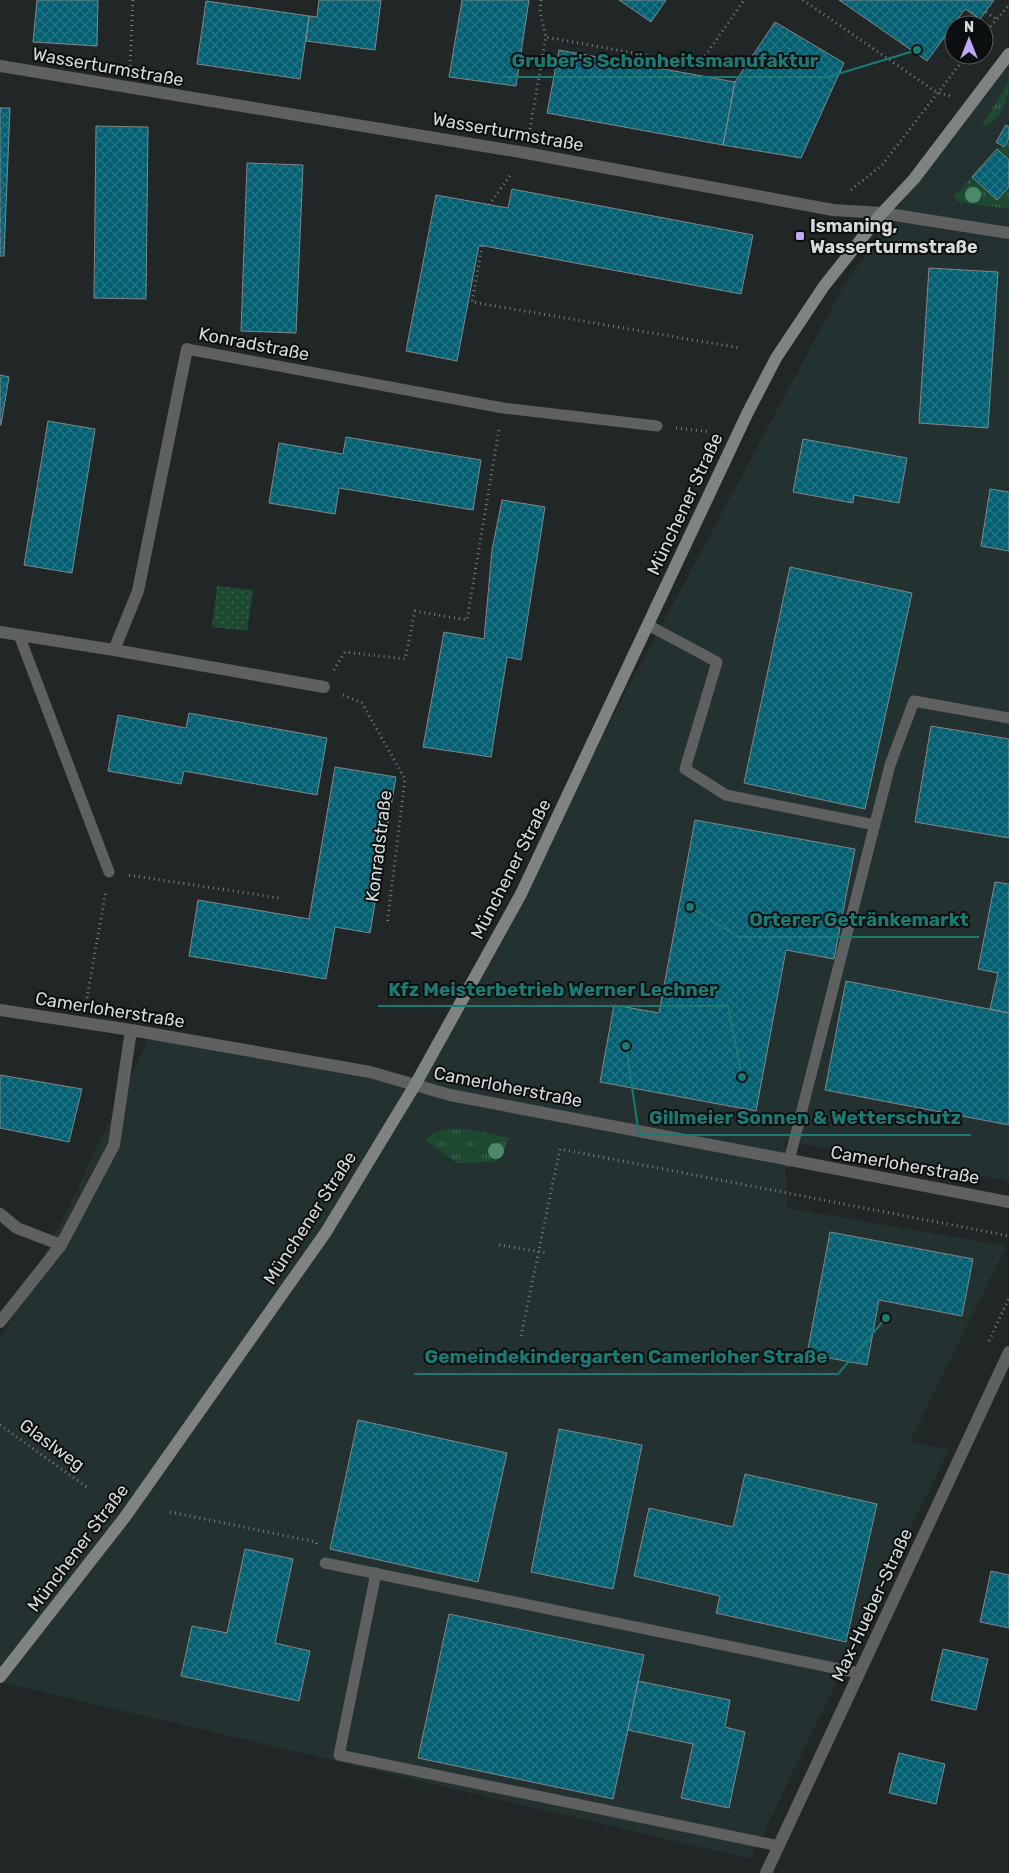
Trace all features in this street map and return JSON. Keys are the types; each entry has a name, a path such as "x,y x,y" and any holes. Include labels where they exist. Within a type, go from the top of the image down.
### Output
{"main road":[{"name":"Münchener Straße","path":"0,1677 125,1517 326,1232 415,1085 521,894 776,358 824,286 882,213 914,179 1009,54"}],"street":[{"name":"Wasserturmstraße","path":"0,66 129,89 526,153 833,210 882,213 1009,233"},
{"name":"Konradstraße","path":"114,650 138,591 187,349"},
{"path":"0,632 324,687"},
{"name":"Camerloherstraße","path":"0,1010 131,1030 370,1072 450,1095 568,1116 789,1161 1009,1202"},
{"path":"0,1322 61,1245 114,1145 131,1030"},
{"path":"0,1214 17,1228 61,1245"},
{"name":"Max-Hueber-Straße","path":"766,1873 1009,1352"}],"lane":[{"name":"Konradstraße","path":"187,349 503,408 657,426"},
{"path":"648,625 717,662 685,768 726,795 875,825"},
{"path":"19,635 109,872"},
{"path":"789,1161 890,765 914,701 1009,718"},
{"path":"325,1563 859,1673"},
{"path":"376,1573 339,1755 779,1846"}],"path":[{"path":"129,89 134,0"},
{"path":"489,205 526,153 546,37 540,12 541,0"},
{"path":"546,37 699,65 744,0"},
{"path":"803,0 936,92"},
{"path":"994,22 1009,5"},
{"path":"986,12 996,19"},
{"path":"833,210 855,185 882,165 936,92 959,65"},
{"path":"482,246 472,302 740,348"},
{"path":"324,687 345,652 405,659 414,611 467,620 503,408"},
{"path":"657,426 710,432"},
{"name":"Konradstraße","path":"324,687 362,703 405,779 387,925"},
{"path":"83,1023 109,872 279,898"},
{"path":"521,1336 560,1149 1009,1236"},
{"path":"499,1245 548,1253"},
{"name":"Glaslweg","path":"0,1425 88,1488"},
{"path":"170,1512 316,1542 325,1563"}],"shaded area":[{"path":"1009,54 1009,1181 785,1141 788,1208 1006,1246 910,1442 949,1449 751,1859 0,1682 0,1341 66,1212 152,1032 415,1085 843,287 954,125"}],"green space":[{"path":"1009,81 1004,107 996,118 986,126 983,124"},
{"path":"1009,138 1009,160 997,149 1004,147"},
{"path":"972,177 997,200 1009,187 1009,209 957,202 954,196"},
{"path":"217,586 253,590 247,631 212,627"},
{"path":"468,1129 509,1138 502,1156 493,1162 457,1163 425,1141 429,1136 439,1131"}],"building":[{"path":"37,0 98,0 97,46 33,42"},
{"path":"319,0 381,0 375,50 306,41 309,16 317,17"},
{"path":"462,0 529,0 516,86 449,77"},
{"path":"619,0 666,0 651,22"},
{"path":"839,0 994,0 983,15 974,15 965,9 961,15 944,15 944,38 927,61"},
{"path":"206,1 309,16 300,79 197,64"},
{"path":"775,22 844,63 801,158 723,145 735,82"},
{"path":"559,50 735,82 723,145 547,113"},
{"path":"0,108 10,108 4,256 0,256"},
{"path":"1006,125 1009,127 1009,138 1004,147 996,142"},
{"path":"96,126 148,127 146,299 94,298"},
{"path":"997,149 1009,160 1009,187 997,200 972,177"},
{"path":"247,163 303,165 296,333 241,331"},
{"path":"512,189 753,235 741,294 479,245 457,361 406,351 436,195 508,208"},
{"path":"929,268 998,272 988,428 919,423"},
{"path":"0,375 9,377 1,425 0,425"},
{"path":"48,421 95,429 72,573 24,565"},
{"path":"346,437 481,460 473,510 339,488 335,514 269,503 279,443 343,454"},
{"path":"803,439 907,458 899,503 854,495 853,503 793,492"},
{"path":"990,489 1009,492 1009,551 981,546"},
{"path":"502,500 545,507 521,660 507,657 491,757 423,747 444,632 484,639 492,550"},
{"path":"790,567 912,593 865,809 744,783"},
{"path":"189,713 327,738 317,795 184,771 181,784 108,771 118,715 186,728"},
{"path":"931,726 1009,739 1009,838 915,822"},
{"path":"335,767 396,777 370,933 335,927 326,979 189,956 198,900 309,919"},
{"path":"695,820 855,849 834,959 786,950 756,1111 600,1082 614,1005 659,1013"},
{"path":"995,882 1009,884 1009,1013 990,1009 998,973 978,969"},
{"path":"846,981 1009,1013 1009,1125 825,1090"},
{"path":"0,1075 82,1089 69,1142 0,1128"},
{"path":"830,1232 973,1259 962,1316 879,1300 867,1365 807,1354"},
{"path":"358,1420 507,1453 478,1582 330,1549"},
{"path":"559,1429 642,1445 613,1589 531,1572"},
{"path":"745,1474 877,1504 846,1642 716,1613 720,1596 634,1576 649,1508 733,1527"},
{"path":"245,1549 293,1559 275,1643 310,1651 299,1701 181,1676 192,1626 227,1633"},
{"path":"991,1571 1009,1575 1009,1628 980,1622"},
{"path":"449,1614 644,1655 613,1799 418,1758"},
{"path":"943,1649 988,1659 976,1710 931,1700"},
{"path":"638,1681 730,1700 725,1727 745,1732 729,1808 681,1798 693,1744 628,1730"},
{"path":"899,1753 945,1764 936,1804 889,1793"}],"place":[{"name":"Gruber's Schönheitsmanufaktur","path":"917,50"},
{"name":"Ismaning, Wasserturmstraße","path":"800,236"},
{"name":"Orterer Getränkemarkt","path":"690,907"},
{"name":"Gillmeier Sonnen & Wetterschutz","path":"626,1046"},
{"name":"Kfz Meisterbetrieb Werner Lechner","path":"742,1077"},
{"name":"Gemeindekindergarten Camerloher Straße","path":"886,1318"}]}
